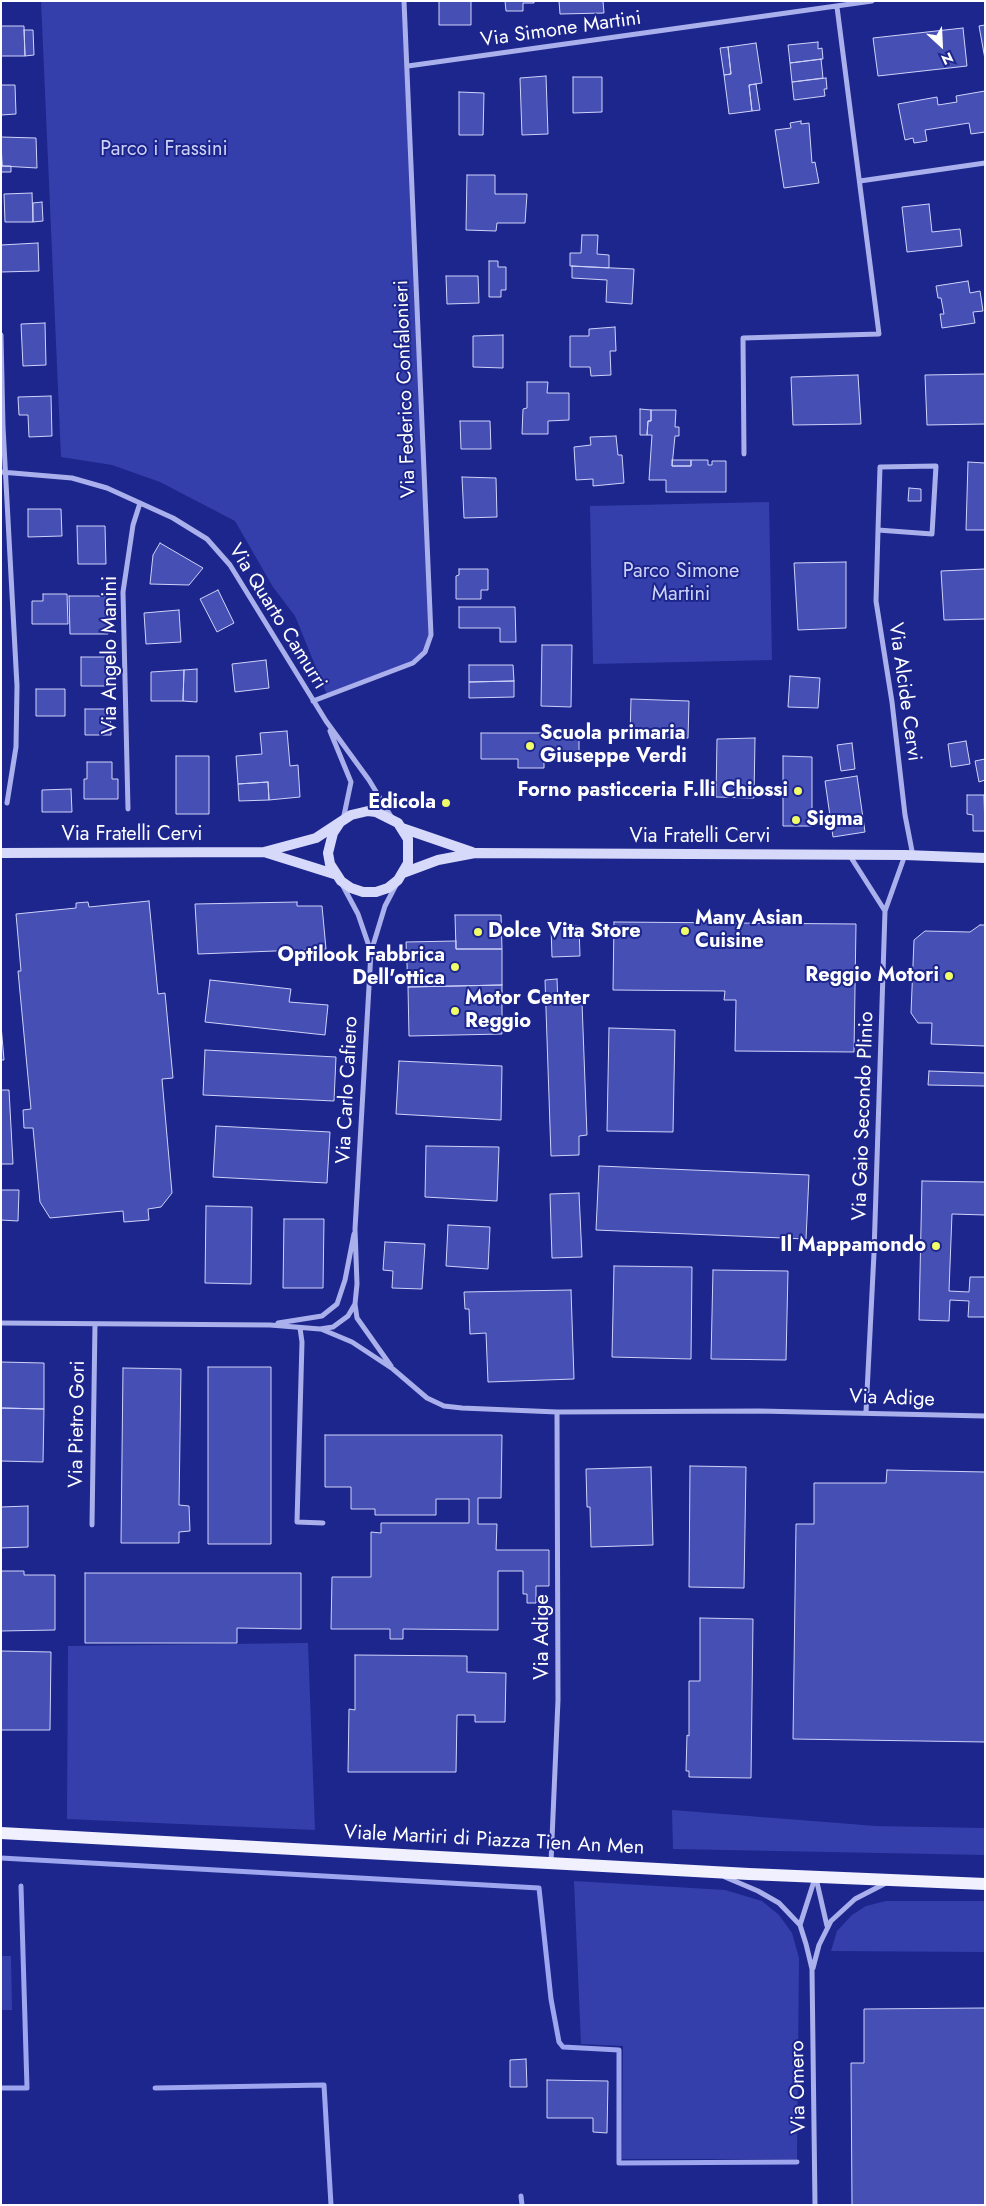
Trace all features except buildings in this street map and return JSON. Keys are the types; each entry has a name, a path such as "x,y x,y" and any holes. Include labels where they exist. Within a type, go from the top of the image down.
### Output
{"main road":[{"name":"Via Fratelli Cervi","path":"1,853 264,852 306,842 351,815 368,811 384,814 392,818 402,828 410,851 408,862 400,877"},
{"path":"338,877 330,864 328,848 333,833 341,822"},
{"name":"Via Fratelli Cervi","path":"402,828 475,853"},
{"name":"Via Fratelli Cervi","path":"264,852 338,877 357,890 376,892 388,888 400,877 438,860 475,853 850,855 985,858"},
{"name":"Viale Martiri di Piazza Tien An Men","path":"1,1833 708,1872 985,1884"}],"street":[{"name":"Via Federico Confalonieri","path":"313,701 413,663 425,652 431,635 404,1"},
{"name":"Via Simone Martini","path":"408,66 872,1"},
{"path":"744,454 743,338 879,334 837,7"},
{"path":"860,181 985,163"},
{"path":"1,335 4,472 17,686 16,747 7,803"},
{"name":"Via Alcide Cervi","path":"878,530 932,534 936,466 880,467 878,530 876,601 892,702 909,856"},
{"name":"Via Quarto Camurri","path":"4,472 72,478 107,488 191,528 215,546 230,565 326,722 370,780 392,818"},
{"name":"Via Angelo Manini","path":"128,809 123,592 133,525 140,503"},
{"name":"Via Quarto Camurri","path":"326,722 351,782 341,822"},
{"path":"850,855 885,911"},
{"name":"Via Gaio Secondo Plinio","path":"866,1412 875,1244 885,911 909,856"},
{"name":"Via Carlo Cafiero","path":"338,877 358,914 372,952"},
{"name":"Via Carlo Cafiero","path":"1,1323 270,1325 320,1329 341,1323 355,1304 358,1263 355,1230 372,952 384,906 400,877"},
{"name":"Via Carlo Cafiero","path":"270,1325 322,1316 332,1310 340,1297 355,1230"},
{"name":"Via Adige","path":"355,1304 357,1318 393,1369"},
{"name":"Via Pietro Gori","path":"92,1525 95,1324"},
{"path":"300,1328 302,1342 297,1522 323,1523"},
{"name":"Via Adige","path":"320,1329 352,1342 393,1369 427,1398 444,1406 557,1412 866,1412 985,1416"},
{"name":"Via Adige","path":"551,1862 558,1700 557,1412"},
{"name":"Via Omero","path":"708,1872 758,1891 779,1903 800,1926 812,1969 815,2205"},
{"path":"800,1926 816,1877"},
{"path":"816,1877 827,1926"},
{"name":"Via Omero","path":"812,1969 827,1926 855,1899 890,1881"}],"green space":[{"name":"Parco i Frassini","path":"41,1 404,1 431,635 420,658 328,697 295,616 273,587 235,521 160,482 112,465 61,457"},
{"name":"Parco Simone Martini","path":"769,502 772,660 593,664 590,506"},
{"path":"308,1643 315,1830 67,1819 68,1646"},
{"path":"672,1810 876,1826 985,1828 985,1855 673,1849"},
{"path":"574,1881 725,1890 762,1901 779,1915 792,1933 799,1958 797,2159 622,2159 623,2046 581,2044"},
{"path":"886,1901 985,1901 985,1952 831,1951 837,1931 852,1915 866,1906"},
{"path":"1,1956 11,1956 12,2010 1,2010"}],"waterway":[{"path":"1,1858 539,1888 551,1999 559,2042 563,2047 619,2050 619,2163 797,2162"},
{"path":"1,2088 27,2088 21,1886"},
{"path":"155,2088 324,2085 331,2205"},
{"path":"521,2196 522,2205"}],"place":[{"name":"Scuola primaria Giuseppe Verdi","path":"530,746"},
{"name":"Forno pasticceria F.lli Chiossi","path":"798,791"},
{"name":"Edicola","path":"446,803"},
{"name":"Sigma","path":"796,820"},
{"name":"Many Asian Cuisine","path":"685,931"},
{"name":"Dolce Vita Store","path":"478,932"},
{"name":"Optilook Fabbrica Dell'ottica","path":"455,967"},
{"name":"Reggio Motori","path":"949,976"},
{"name":"Motor Center Reggio","path":"455,1011"},
{"name":"Il Mappamondo","path":"936,1246"}]}
